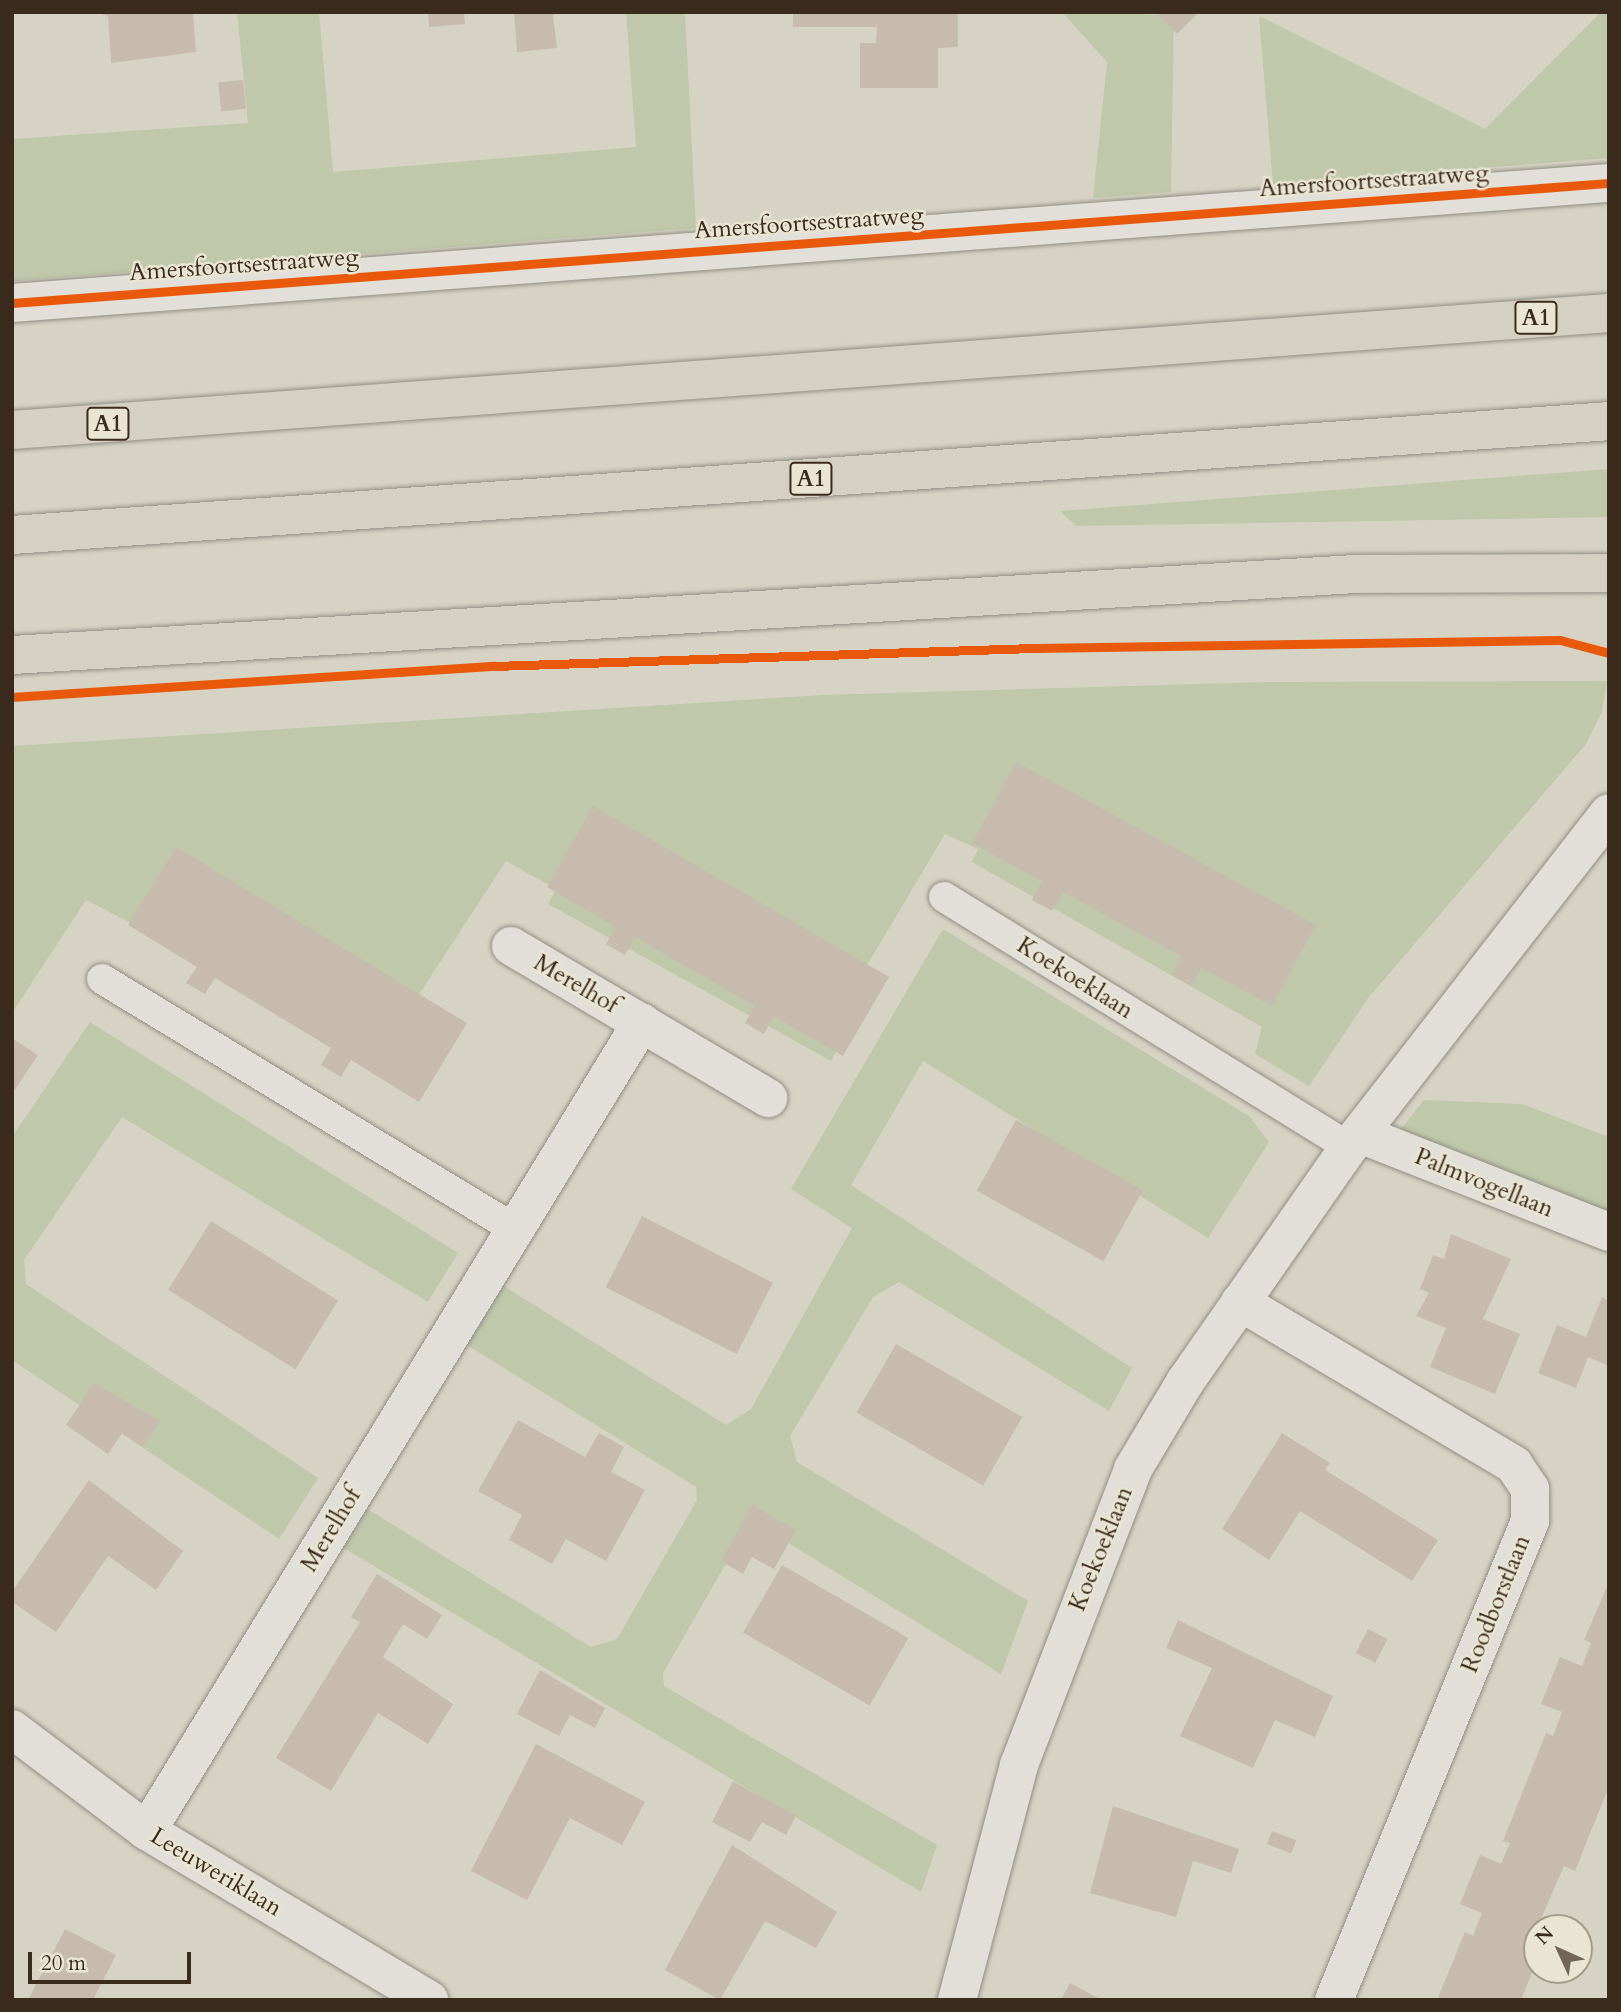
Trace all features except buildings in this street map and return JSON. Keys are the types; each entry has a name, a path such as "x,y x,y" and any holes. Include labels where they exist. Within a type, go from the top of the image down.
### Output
{"main road":[{"name":"A1","path":"12,430 1609,313"},
{"name":"A1","path":"12,535 1609,421"},
{"path":"12,654 1341,575 1609,573"}],"street":[{"name":"Amersfoortsestraatweg","path":"12,303 1609,183"},
{"name":"Koekoeklaan","path":"957,2000 1019,1765 1092,1566 1133,1469 1240,1302 1355,1141 1609,813"},
{"name":"Merelhof","path":"511,946 768,1098"},
{"name":"Merelhof","path":"147,1831 642,1022"},
{"name":"Palmvogellaan","path":"1355,1141 1609,1232"},
{"name":"Roodborstlaan","path":"1240,1302 1514,1465 1530,1489 1530,1521 1334,2000"},
{"name":"Leeuweriklaan","path":"12,1729 147,1831 429,2000"}],"lane":[{"name":"Koekoeklaan","path":"944,897 1355,1141"},
{"path":"102,979 515,1229"}],"green space":[{"path":"237,12 319,12 333,172 636,147 626,12 685,12 696,228 12,281 12,139 248,123"},
{"path":"1062,12 1174,15 1171,192 1093,198 1107,62"},
{"path":"1601,12 1609,12 1609,158 1273,184 1259,16 1485,129"},
{"path":"1609,469 1609,517 1076,526 1060,511"},
{"path":"1607,681 1602,712 1586,744 1369,997 1309,1086 1255,1054 1262,1027 972,862 978,849 945,834 866,967 879,975 831,1061 548,904 556,889 506,861 416,999 141,928 86,900 12,1013 12,746 823,695 1268,682"},
{"path":"943,929 1249,1116 1269,1142 1208,1238 923,1061 851,1185 1132,1368 1109,1411 899,1282 873,1297 790,1436 797,1462 1028,1601 1001,1674 751,1520 663,1673 664,1686 937,1845 921,1892 332,1541 356,1502 591,1647 617,1639 697,1500 696,1487 459,1340 497,1282 726,1425 751,1409 852,1228 791,1189"},
{"path":"90,1022 458,1253 428,1302 122,1117 24,1260 26,1284 318,1478 279,1539 12,1360 12,1137"},
{"path":"1424,1100 1522,1104 1609,1137 1609,1219 1393,1139"}],"cycle path":[{"path":"12,303 1609,183"},
{"path":"12,697 494,666 1035,648 1560,640 1609,653"}]}
